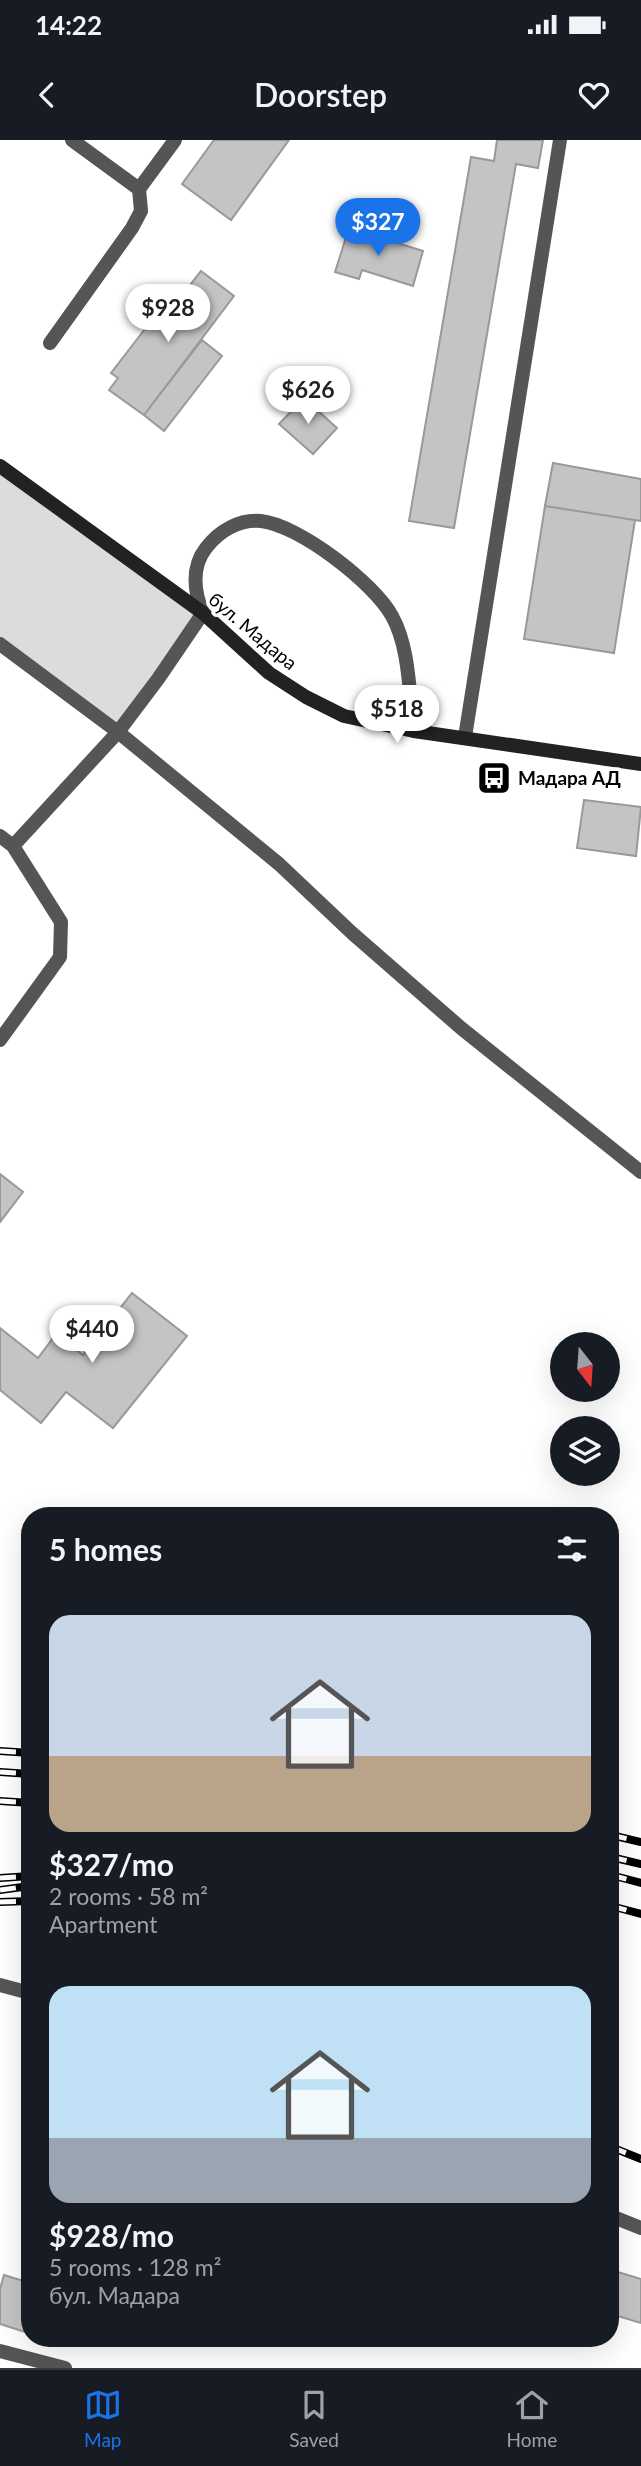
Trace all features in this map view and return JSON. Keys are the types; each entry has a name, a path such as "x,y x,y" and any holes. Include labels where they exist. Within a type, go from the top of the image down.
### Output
{"main road":[{"name":"бул. Мадара","path":"0,466 202,613 269,674 344,716 414,731 641,764"}],"lane":[{"path":"72,140 139,190"},
{"path":"50,343 132,228 141,211 139,190 175,140"},
{"path":"465,737 560,140"},
{"path":"13,846 118,732 158,679 202,613 197,599 196,570 202,552 227,528 243,523 259,521 286,529 331,555 374,592 392,616 402,643 414,731"},
{"path":"0,644 118,732 279,864 352,933 461,1028 641,1172"},
{"path":"0,836 13,846 61,922 60,957 0,1040"},
{"path":"0,1985 21,1991"},
{"path":"619,2219 641,2228"},
{"path":"0,2351 65,2368"}],"shaded area":[{"path":"0,466 203,613 118,732 0,644"}],"building":[{"path":"214,140 289,140 231,220 182,184"},
{"path":"497,140 543,140 538,168 516,164 454,528 409,521 471,157 494,161"},
{"path":"349,228 423,251 413,286 362,270 359,279 335,272"},
{"path":"201,271 234,296 144,415 109,390 118,378 111,373 155,316 162,321"},
{"path":"202,340 222,356 164,431 144,415"},
{"path":"304,398 337,428 313,454 279,424"},
{"path":"553,463 641,479 641,521 545,506"},
{"path":"545,506 635,520 614,653 524,639"},
{"path":"584,800 641,807 636,856 577,848"},
{"path":"0,1174 23,1192 0,1222"},
{"path":"132,1293 187,1336 113,1428 66,1392 41,1423 0,1390 0,1328 38,1358 56,1334 83,1355"},
{"path":"619,2272 641,2279 641,2323 619,2316"},
{"path":"4,2275 21,2280 21,2331 0,2324 0,2289"}],"railway":[{"path":"0,1751 21,1752"},
{"path":"0,1772 21,1773"},
{"path":"0,1801 21,1802"},
{"path":"619,1837 641,1842"},
{"path":"619,1859 641,1864"},
{"path":"0,1878 21,1877"},
{"path":"619,1877 641,1883"},
{"path":"0,1890 21,1887"},
{"path":"0,1902 21,1901"},
{"path":"619,1908 641,1914"},
{"path":"619,2150 641,2159"}],"place":[{"name":"Мадара АД","path":"494,778"}]}
